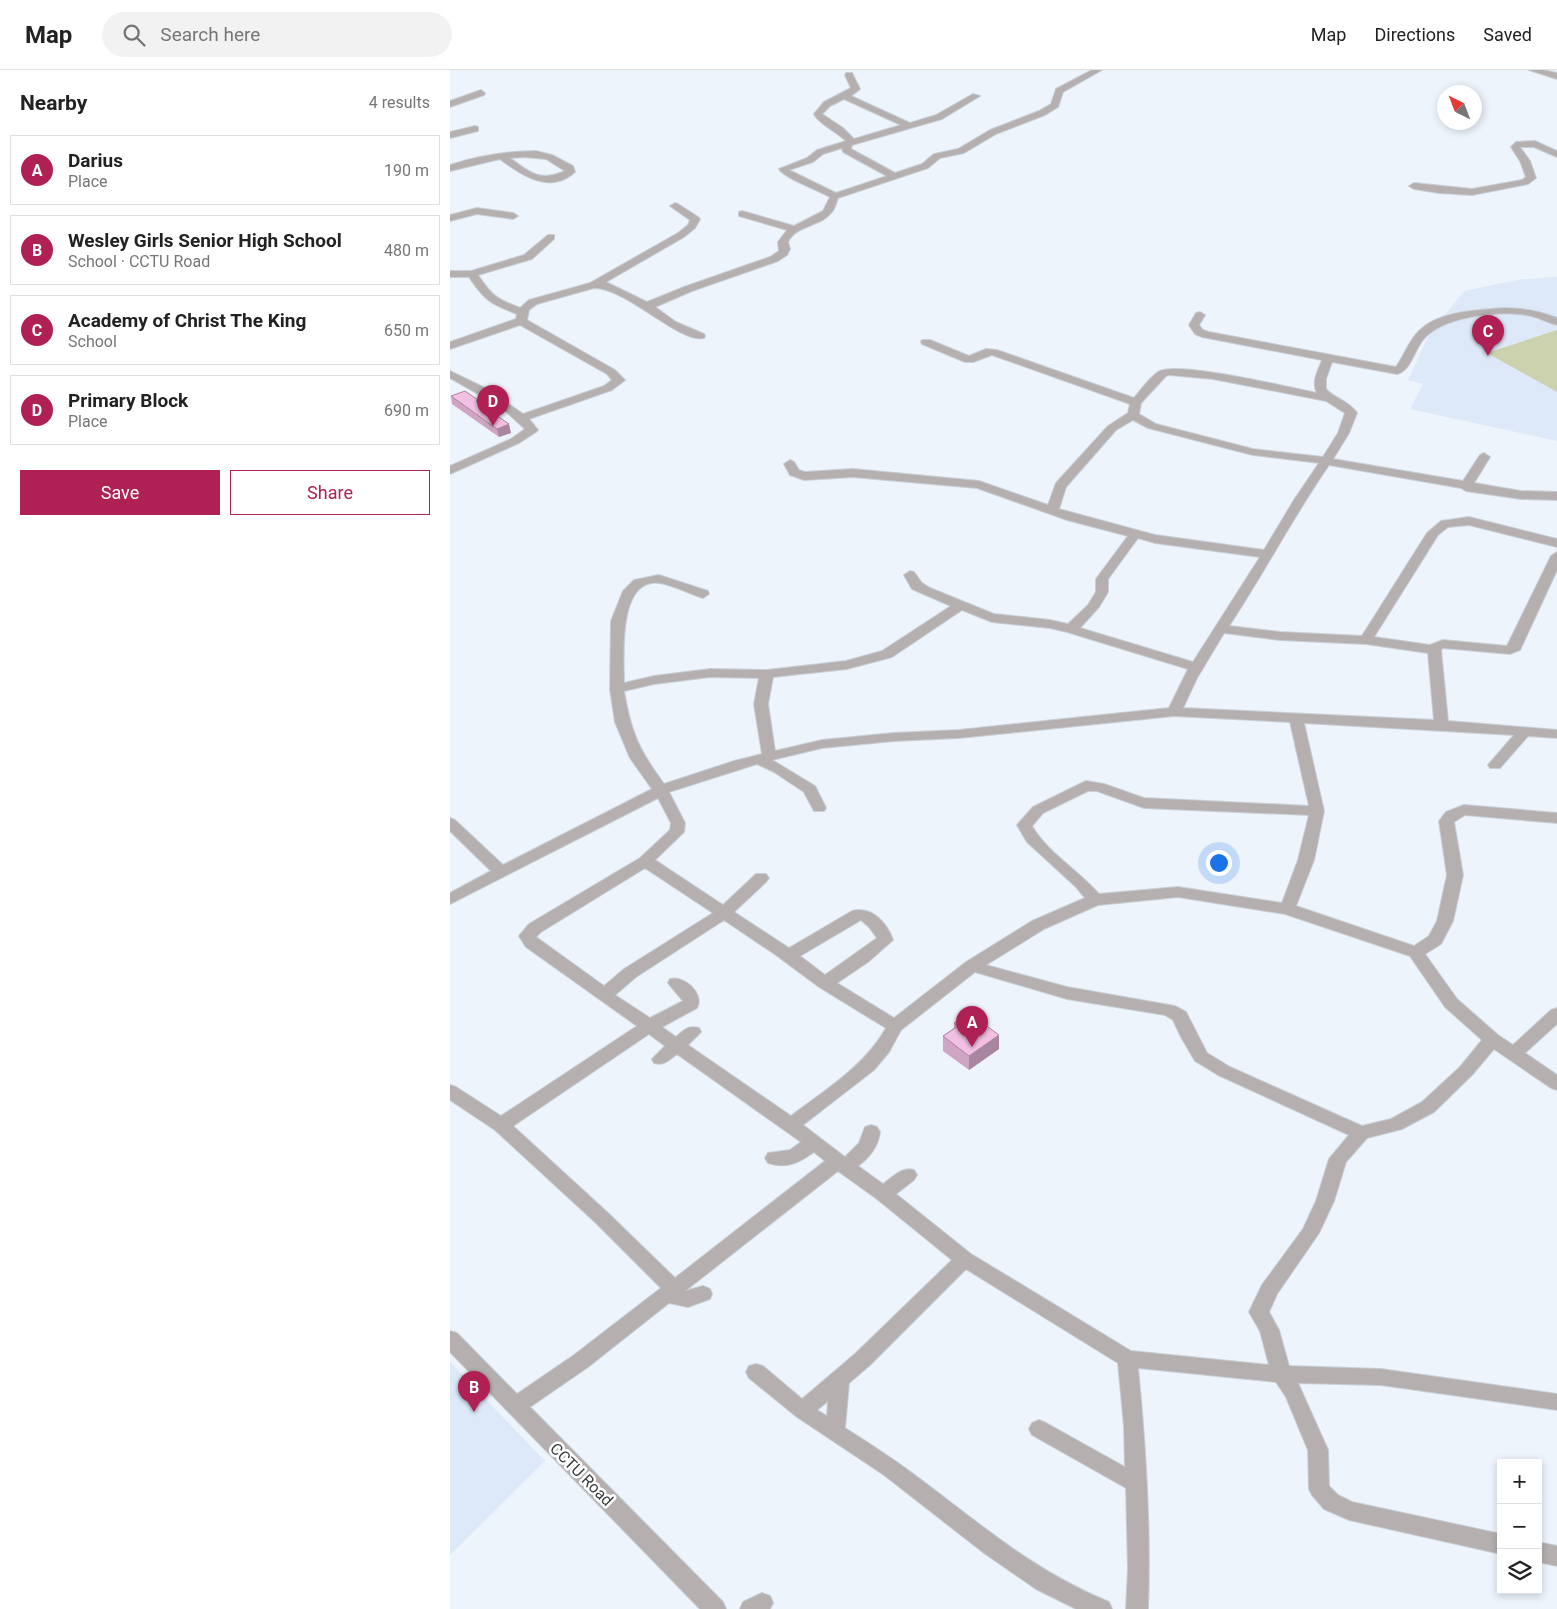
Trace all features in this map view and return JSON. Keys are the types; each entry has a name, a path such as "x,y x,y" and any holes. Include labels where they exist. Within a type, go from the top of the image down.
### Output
{"street":[{"path":"647,306 780,256 785,249 783,239 795,229 826,213 829,210 832,198 835,196 925,166 937,156 961,151 993,132 1052,108 1055,105 1058,92 1098,70"},
{"path":"1533,70 1557,76"},
{"path":"849,75 856,89 827,102 818,114 820,118 840,130 850,143"},
{"path":"450,104 481,93"},
{"path":"844,96 908,125"},
{"path":"835,196 818,186 786,173 784,169 810,160 820,152 939,117 976,96"},
{"path":"450,135 475,129"},
{"path":"850,143 846,150 894,176"},
{"path":"1414,186 1472,192 1525,182 1531,178 1525,161 1515,147 1516,145 1535,144 1557,154"},
{"path":"450,168 502,156 532,154 548,156 570,168 570,172 548,180 537,180 502,156"},
{"path":"450,346 522,317 527,305 533,302 594,284 681,235 692,226 695,219 675,206"},
{"path":"450,218 477,211 514,216"},
{"path":"742,214 795,229"},
{"path":"450,274 472,274 528,257 550,237"},
{"path":"472,274 486,295 611,372 619,380 608,388 522,418"},
{"path":"594,284 612,287 647,306 672,324 700,336"},
{"path":"1200,315 1194,325 1206,335 1397,371 1424,332 1445,321 1477,313 1514,310 1530,312 1557,322"},
{"path":"926,342 969,360 986,352 993,352 1136,402"},
{"path":"1174,712 1195,667 1268,554 1349,420 1351,412 1348,408 1320,392 1318,384 1328,358"},
{"path":"1052,510 1060,486 1112,428 1133,415 1136,402 1162,374 1168,372 1213,376 1328,398"},
{"path":"450,470 515,441 532,430 522,418 476,387 451,375"},
{"path":"1133,415 1152,426 1253,452 1303,457 1466,487 1521,495 1557,496"},
{"path":"1466,487 1484,457"},
{"path":"790,464 794,472 804,476 853,473 979,485 1071,517 1155,539 1268,554"},
{"path":"1366,640 1433,533 1445,524 1469,521 1557,543"},
{"path":"1071,629 1093,607 1102,592 1102,579 1136,533"},
{"path":"1441,725 1434,650 1436,646 1443,644 1502,650 1510,650 1515,647 1557,556"},
{"path":"910,575 917,586 925,591 992,618 1050,624 1071,629 1195,667"},
{"path":"703,594 659,579 639,583 629,591 618,621 617,689 622,722 637,758 661,790 678,823 677,832 645,861 534,928 527,936 532,943 791,1125 883,1194 964,1259 1127,1359 1282,1374 1382,1377 1557,1402"},
{"path":"617,689 654,680 710,673 767,674 847,665 887,654 960,606"},
{"path":"1221,629 1280,636 1366,640 1434,650"},
{"path":"764,757 761,704 767,674"},
{"path":"450,899 661,790 764,757 822,744 894,737 960,734 1174,712 1441,725 1557,734"},
{"path":"1287,909 1306,860 1316,811 1296,718"},
{"path":"1495,765 1525,732"},
{"path":"764,757 810,789 819,808"},
{"path":"1095,900 1081,883 1032,839 1024,826 1038,810 1086,786 1099,787 1144,803 1316,811"},
{"path":"1416,952 1436,940 1445,921 1455,875 1446,821 1451,815 1464,810 1557,818"},
{"path":"450,823 501,872"},
{"path":"645,861 788,956 825,983 895,1026"},
{"path":"604,995 630,973 724,913 761,878"},
{"path":"791,1125 868,1066 883,1048 895,1026 972,966 1038,925 1095,900 1178,892 1287,909 1416,952 1451,1003 1492,1039 1557,1084"},
{"path":"788,956 858,915 864,914 869,917 884,935 885,940 825,983"},
{"path":"972,966 1067,993 1169,1010 1180,1016 1189,1037 1201,1057 1224,1071 1361,1133"},
{"path":"501,1125 649,1026 690,1004 692,998 676,983"},
{"path":"1514,1054 1557,1014"},
{"path":"660,1059 693,1032"},
{"path":"1492,1039 1466,1071 1428,1107 1396,1124 1361,1133 1338,1159 1325,1201 1310,1233 1269,1290 1259,1312 1269,1330 1282,1374 1294,1393 1310,1426 1318,1450 1319,1488 1331,1502 1349,1512 1497,1543"},
{"path":"454,1099 501,1125 602,1218 669,1292 688,1298 703,1294"},
{"path":"514,1406 581,1361 669,1292 841,1163 865,1150 870,1142 871,1132"},
{"path":"774,1158 794,1157 814,1142"},
{"path":"883,1194 908,1174"},
{"path":"803,1410 878,1344 964,1259"},
{"name":"CCTU Road","path":"450,1339 715,1609"},
{"path":"1127,1359 1134,1426 1134,1483 1139,1569 1137,1609"},
{"path":"756,1372 778,1393 908,1482 988,1547 1073,1604 1101,1609"},
{"path":"834,1431 837,1416 839,1380"},
{"path":"1039,1429 1134,1483"},
{"path":"1542,1553 1557,1556"}],"shaded area":[{"path":"1557,277 1557,441 1410,409 1423,384 1408,380 1430,333 1464,291 1522,279"},
{"path":"450,1362 545,1461 450,1555"}],"green space":[{"path":"1557,330 1557,392 1487,353"}],"building":[{"path":"465,391 509,424 497,429 451,396"},
{"path":"969,1013 999,1035 969,1056 943,1036 958,1026 954,1023"}],"place":[{"name":"Academy of Christ The King","path":"1488,356"},
{"name":"Primary Block","path":"493,426"},
{"name":"Darius","path":"972,1047"},
{"name":"Wesley Girls Senior High School","path":"474,1412"}]}
